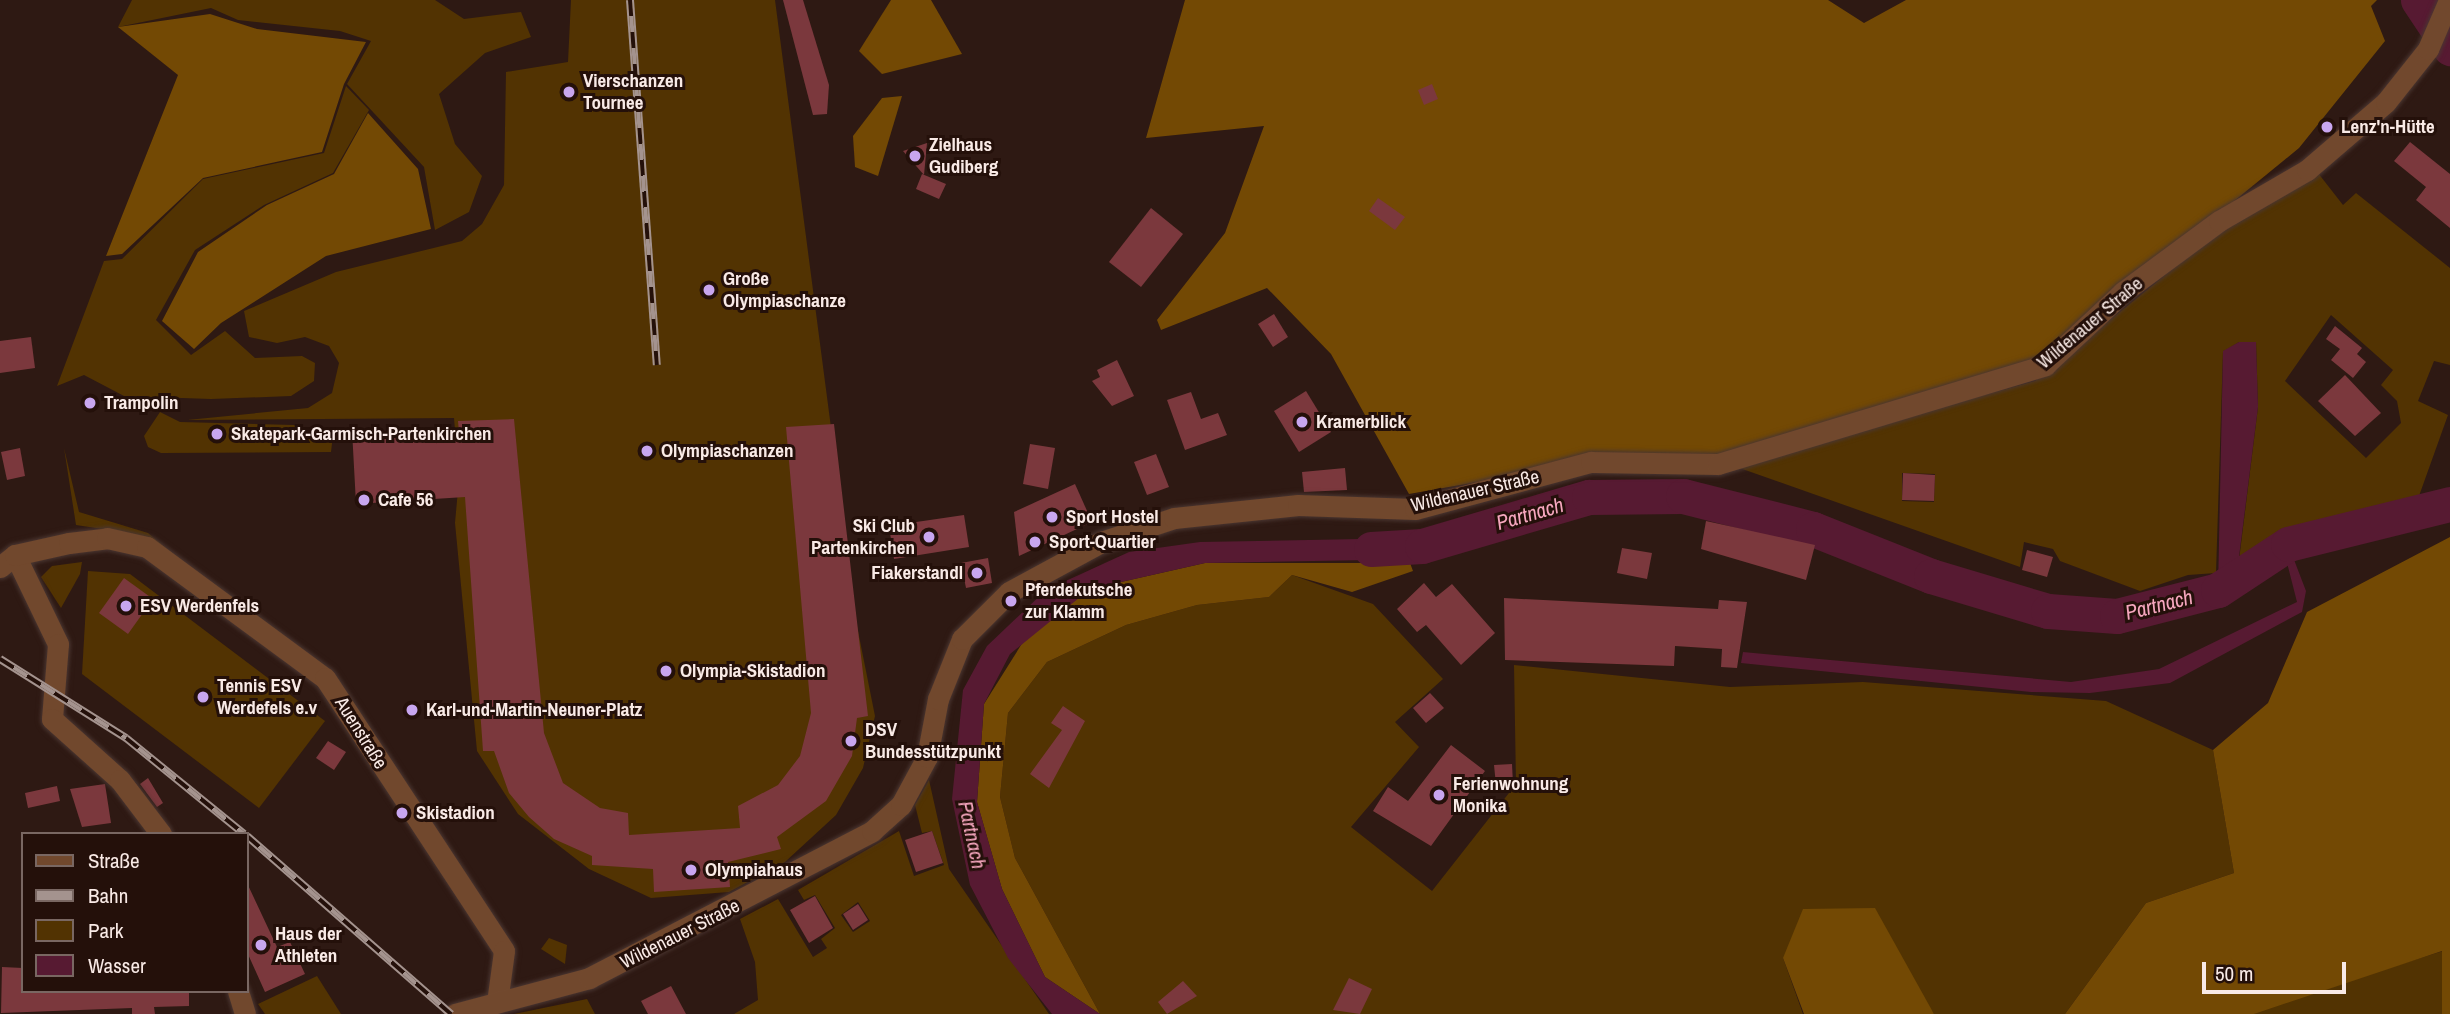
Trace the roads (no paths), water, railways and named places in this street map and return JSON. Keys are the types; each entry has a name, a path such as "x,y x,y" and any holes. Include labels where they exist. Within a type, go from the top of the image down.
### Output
{"street":[{"name":"Wildenauer Straße","path":"454,1014 589,978 651,951 872,831 901,805 927,757 938,699 962,639 1009,592 1101,542 1174,518 1298,505 1415,509 1591,462 1718,464 2020,376 2045,366 2123,292 2219,221 2307,170 2408,81 2428,49 2448,5"},
{"name":"Auenstraße","path":"8,561 107,538 147,547 325,678 504,951 497,1003"},
{"path":"8,561 58,644 52,719 120,780 159,832"},
{"path":"239,993 244,1014"}],"water":[{"path":"2239,342 2256,342 2258,407 2239,557 2231,580 2218,590 2223,351"},
{"path":"1413,538 1427,559 1205,563 1090,589 1010,654 984,704 977,802 1002,889 1045,977 1100,1014 1052,1014 1008,958 970,885 952,799 963,690 987,646 1046,590 1129,552 1200,542"},
{"path":"2288,544 2306,591 2302,612 2170,683 2090,693 2031,692 1741,663 1743,652 2071,682 2159,669 2297,602 2283,547"}],"waterway":[{"name":"Partnach","path":"2418,0 2450,48"},
{"name":"Partnach","path":"1371,549 1422,546 1589,497 1683,496 1813,529 1931,576 2048,611 2117,616 2218,590 2288,544 2450,504"}],"railway":[{"path":"630,0 657,365"},
{"path":"0,659 126,738 242,832"},
{"path":"248,837 451,1014"}],"place":[{"name":"Vierschanzen Tournee","path":"569,92"},
{"name":"Lenz'n-Hütte","path":"2327,127"},
{"name":"Zielhaus Gudiberg","path":"915,156"},
{"name":"Große Olympiaschanze","path":"709,290"},
{"name":"Trampolin","path":"90,403"},
{"name":"Kramerblick","path":"1302,422"},
{"name":"Skatepark-Garmisch-Partenkirchen","path":"217,434"},
{"name":"Olympiaschanzen","path":"647,451"},
{"name":"Cafe 56","path":"364,500"},
{"name":"Sport Hostel","path":"1052,517"},
{"name":"Ski Club Partenkirchen","path":"929,537"},
{"name":"Sport-Quartier","path":"1035,542"},
{"name":"Fiakerstandl","path":"977,573"},
{"name":"Pferdekutsche zur Klamm","path":"1011,601"},
{"name":"ESV Werdenfels","path":"126,606"},
{"name":"Olympia-Skistadion","path":"666,671"},
{"name":"Tennis ESV Werdefels e.v","path":"203,697"},
{"name":"Karl-und-Martin-Neuner-Platz","path":"412,710"},
{"name":"DSV Bundesstützpunkt","path":"851,741"},
{"name":"Ferienwohnung Monika","path":"1439,795"},
{"name":"Skistadion","path":"402,813"},
{"name":"Olympiahaus","path":"691,870"},
{"name":"Haus der Athleten","path":"261,945"}]}
